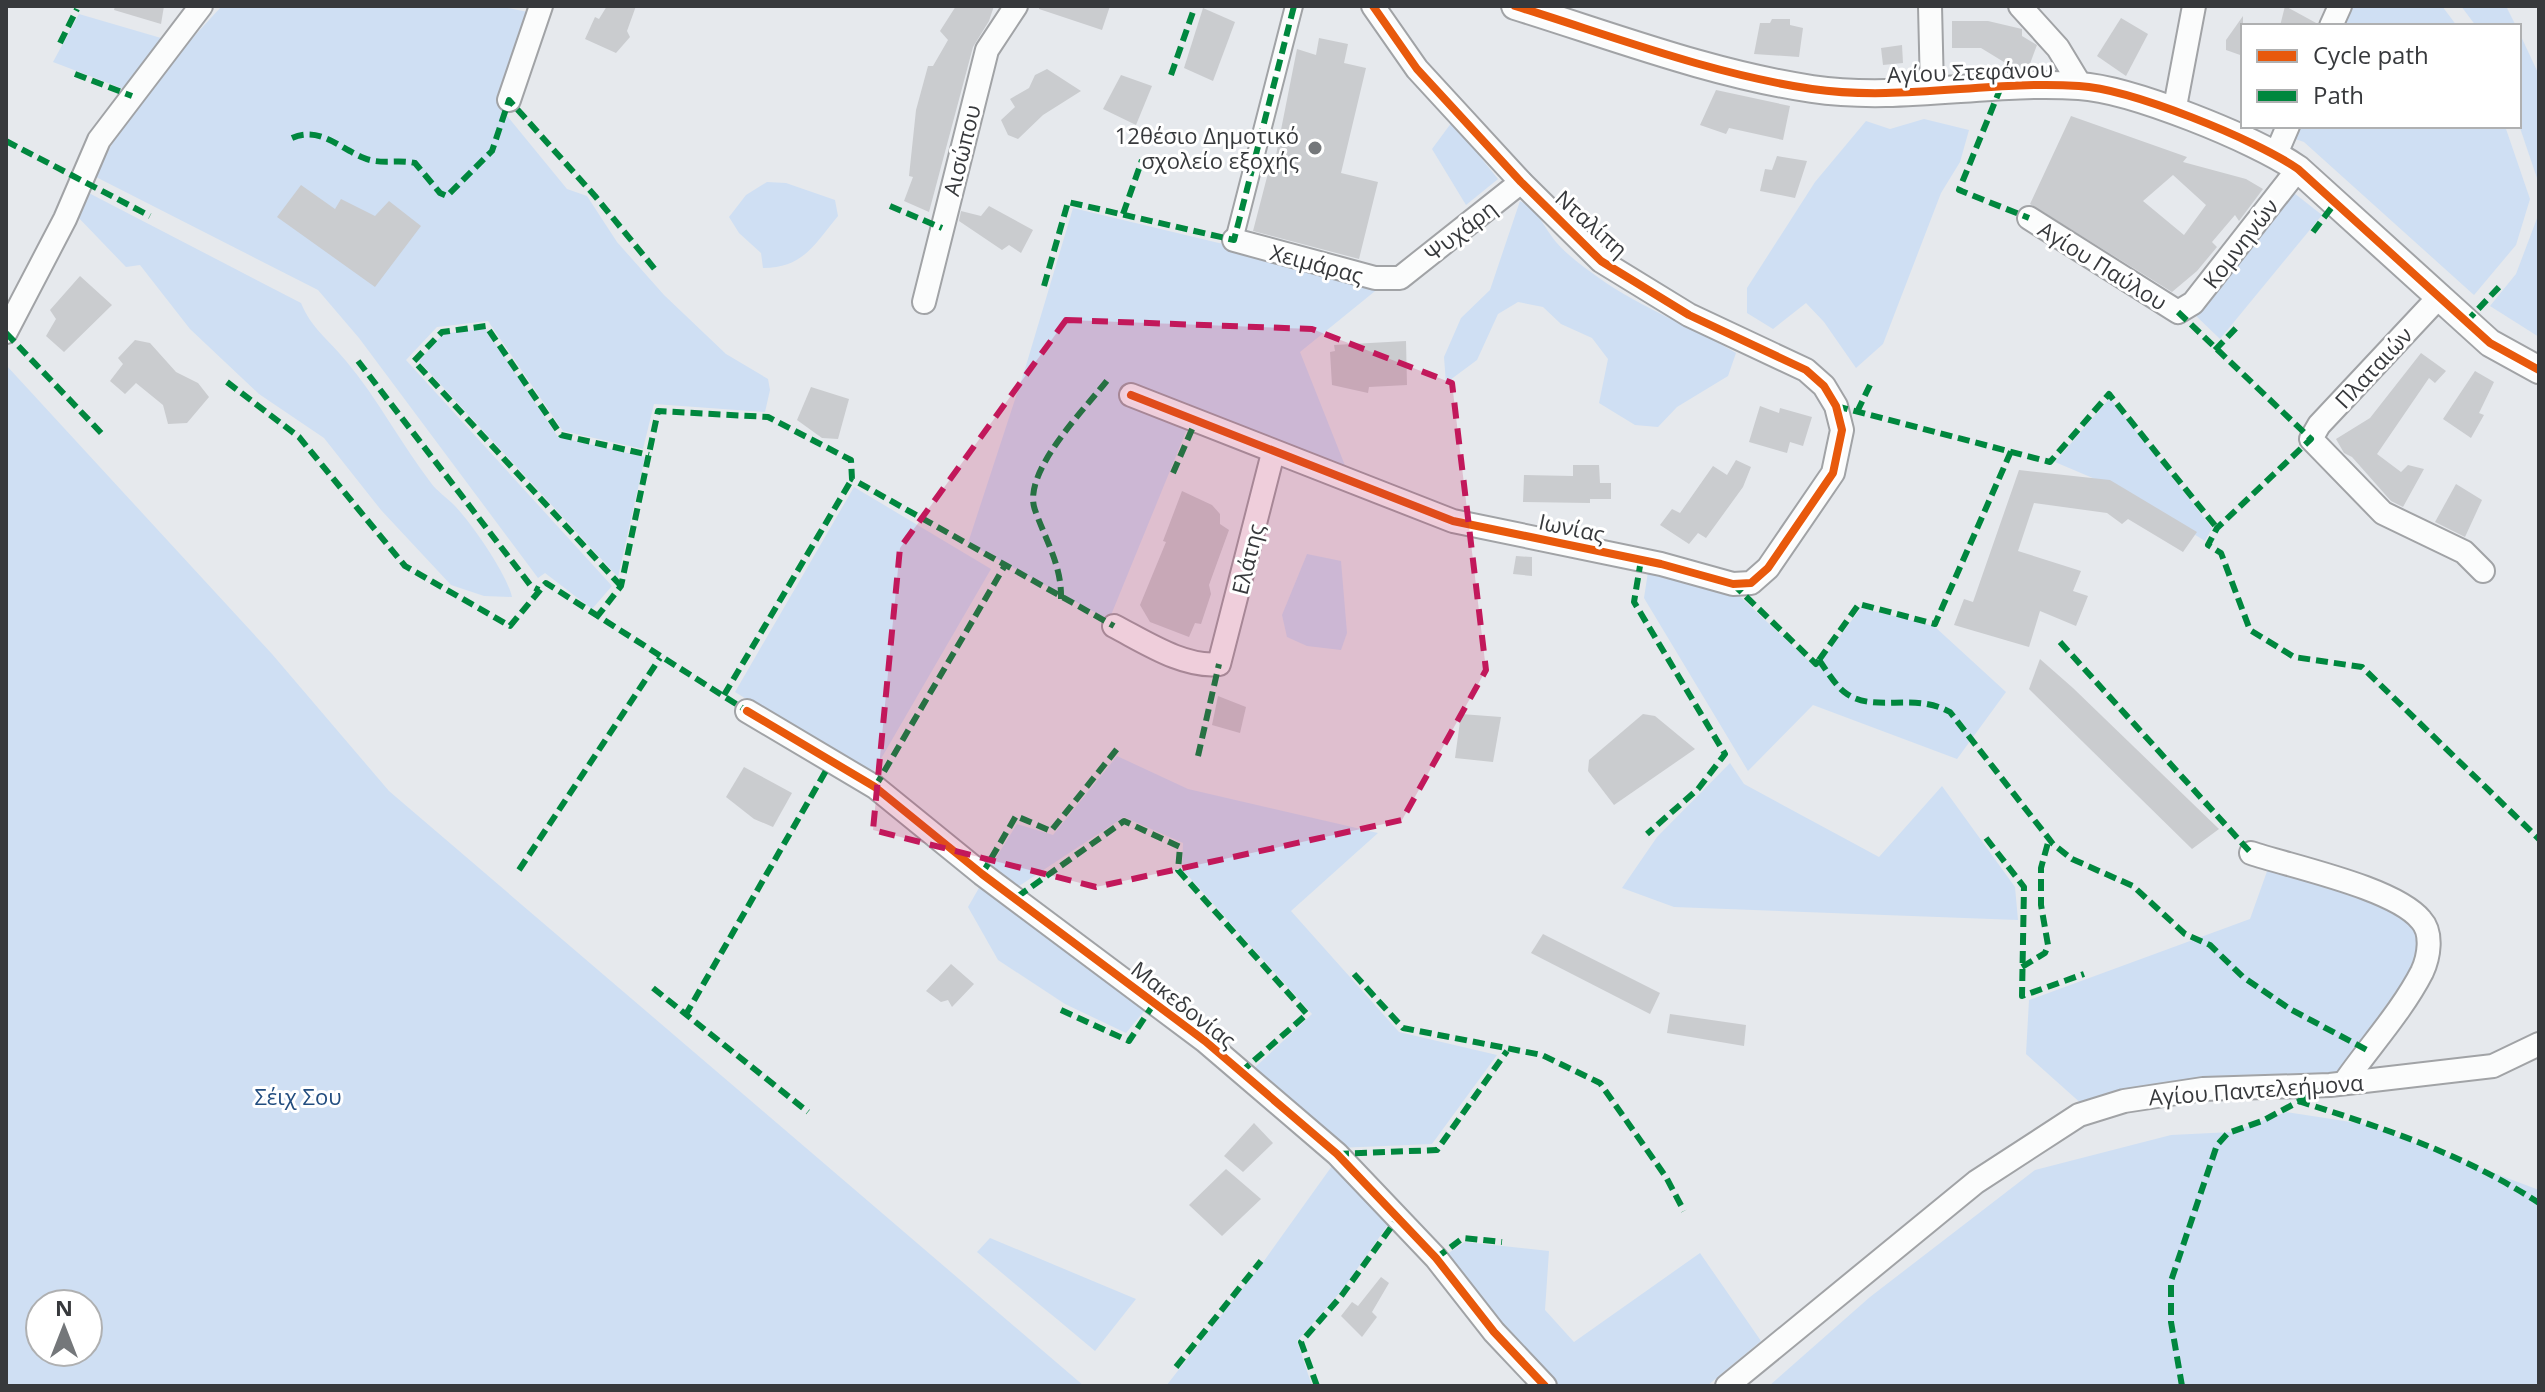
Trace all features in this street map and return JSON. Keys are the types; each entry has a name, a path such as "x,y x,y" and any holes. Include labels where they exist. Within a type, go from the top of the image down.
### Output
{"street":[{"path":"6,332 65,219 99,140 201,6"},
{"path":"509,100 541,6"},
{"name":"Αισώπου","path":"924,302 987,50 1016,6"},
{"path":"1234,240 1294,6"},
{"name":"Νταλίπη","path":"1373,6 1417,69 1521,182 1601,261 1689,315 1806,370 1824,386 1836,406"},
{"name":"Αγίου Στεφάνου","path":"1515,6 1756,78 1814,90 1878,92 2081,86 2174,112 2276,154 2298,169 2490,343 2539,370"},
{"path":"1930,6 1932,90"},
{"path":"2020,6 2058,48 2081,86"},
{"path":"2174,112 2194,6"},
{"path":"2276,154 2287,128"},
{"name":"Κομνηνών","path":"2178,312 2193,303 2298,169"},
{"name":"Ψυχάρη","path":"1400,278 1521,182"},
{"name":"Αγίου Παύλου","path":"2029,218 2178,312"},
{"name":"Χειμάρας","path":"1234,240 1375,278 1400,278"},
{"name":"Πλαταιών","path":"2438,298 2319,425 2311,439 2383,513 2464,552 2483,571"},
{"name":"Ιωνίας","path":"1131,395 1453,521 1661,564 1723,583 1751,583 1775,559 1833,473 1842,430 1836,406"},
{"name":"Ελάτης","path":"1114,626 1167,652 1203,665 1219,664 1273,453"},
{"name":"Μακεδονίας","path":"747,711 875,787 982,874 1205,1041 1337,1154 1436,1258 1494,1332 1545,1386"},
{"path":"2251,853 2373,891 2412,910 2424,922 2429,949 2422,972 2344,1083"},
{"name":"Αγίου Παντελεήμονα","path":"1727,1386 1976,1182 2079,1115 2124,1101 2203,1089 2344,1083 2493,1066 2539,1044"}],"highlighted area":[{"path":"1066,320 1312,329 1452,383 1486,670 1402,820 1096,887 873,830 900,548"}],"green space":[{"path":"222,6 498,6 528,12 499,106 567,189 587,196 617,242 664,295 726,354 768,379 770,390 765,412 654,404 643,449 563,431 488,321 437,327 406,360 612,586 592,609 545,573 538,578 359,338 318,290 96,177 106,154 135,109 169,65"},
{"path":"2352,6 2442,6 2456,24 2345,24"},
{"path":"2461,6 2506,6 2515,24 2474,24"},
{"path":"79,14 161,38 129,91 53,62"},
{"path":"2521,36 2539,75 2539,184 2520,128"},
{"path":"1924,119 1969,130 1960,162 1941,193 1883,344 1856,368 1824,322 1806,303 1773,329 1747,313 1747,288 1815,182 1866,121 1890,129"},
{"path":"1452,122 1498,179 1466,205 1432,149"},
{"path":"2297,128 2506,128 2530,199 2516,245 2474,295 2304,142 2292,138"},
{"path":"767,182 786,183 835,200 838,216 798,259 777,267 763,268 761,253 739,233 729,217 746,195"},
{"path":"85,191 301,303 315,327 369,391 431,483 478,535 496,562 512,597 484,596 451,585 381,510 324,438 259,394 190,329 140,265 126,267 75,214"},
{"path":"2294,193 2322,215 2220,339 2193,313"},
{"path":"1520,201 1536,214 1565,252 1599,278 1632,299 1736,353 1728,376 1677,407 1658,427 1635,425 1599,403 1608,359 1592,338 1561,324 1543,307 1518,302 1498,314 1477,360 1446,383 1444,357 1461,318 1490,290"},
{"path":"1073,208 1385,283 1300,352 1346,468 1194,412 1109,620 968,543"},
{"path":"2539,213 2539,337 2490,306 2516,274"},
{"path":"485,328 558,437 645,457 618,577 419,361 443,334"},
{"name":"Σέιχ Σου","path":"6,365 272,654 389,791 1084,1386 6,1386"},
{"path":"2110,398 2212,528 2205,541 2128,493 2055,462"},
{"path":"854,487 991,569 871,776 735,692"},
{"path":"1307,554 1341,561 1347,633 1341,650 1307,646 1287,637 1282,615"},
{"path":"1648,572 1732,589 1816,668 1861,608 1934,626 2006,692 1957,759 1813,705 1748,771 1644,598"},
{"path":"1117,756 1188,789 1378,833 1291,911 1399,1032 1497,1055 1432,1144 1337,1148 1249,1073 1312,1014 1182,869 1183,843 1124,817 1013,890 987,872 1017,824 1053,835"},
{"path":"1730,763 1744,784 1879,857 1942,786 2015,887 2018,920 1674,907 1622,888 1657,837"},
{"path":"2270,863 2367,895 2409,918 2417,935 2416,962 2339,1073 2231,1079 2084,1106 2026,1054 2029,1000 2250,919"},
{"path":"983,881 1150,1004 1126,1033 1065,1004 998,960 968,907"},
{"path":"2286,1112 2364,1124 2539,1190 2539,1386 1769,1386 1870,1297 2035,1170 2171,1135 2232,1132"},
{"path":"1337,1159 1392,1219 1343,1289 1297,1341 1312,1386 1166,1386 1264,1261"},
{"path":"990,1238 1136,1299 1095,1351 977,1252"},
{"path":"1465,1242 1549,1251 1545,1310 1574,1342 1700,1253 1761,1341 1707,1386 1560,1386 1497,1326 1444,1256"}],"building":[{"path":"115,6 164,6 161,24 114,10"},
{"path":"607,6 636,6 627,31 630,37 616,53 585,39 595,17 599,19"},
{"path":"956,6 994,6 973,47 929,212 904,201 913,177 909,176 916,110 928,66 933,66 948,40 940,31"},
{"path":"1039,6 1110,6 1102,30 1039,9"},
{"path":"2285,6 2318,24 2280,24"},
{"path":"1203,8 1235,22 1213,81 1184,68"},
{"path":"2243,16 2241,55 2226,50 2226,40"},
{"path":"2121,18 2148,34 2126,76 2097,56"},
{"path":"1772,19 1790,19 1790,25 1803,28 1799,57 1754,54 1760,23 1770,23"},
{"path":"1952,21 1988,21 2022,29 2022,36 2037,45 2028,69 2017,70 1981,48 1952,48"},
{"name":"12θέσιο Δημοτικό σχολείο εξοχής","path":"1319,38 1348,44 1344,63 1366,68 1341,173 1378,182 1359,259 1253,231 1273,154 1276,155 1297,49 1316,55"},
{"path":"1902,45 1903,63 1883,65 1881,48"},
{"path":"1047,69 1081,91 1043,115 1018,139 1008,135 1001,120 1015,107 1010,99 1029,88 1035,75"},
{"path":"1121,75 1152,86 1136,125 1103,109"},
{"path":"1716,90 1790,106 1783,140 1729,128 1726,134 1700,125"},
{"path":"2071,116 2187,157 2183,162 2246,179 2263,189 2239,221 2235,215 2212,242 2217,247 2197,271 2172,292 2030,204","holes":["2173,175 2206,205 2184,235 2143,201"]},
{"path":"1777,156 1807,161 1795,198 1760,191 1765,169 1772,170"},
{"path":"301,185 335,209 341,199 375,216 389,201 421,226 375,287 277,217"},
{"path":"989,206 1033,230 1021,253 1009,245 1002,250 959,221 961,211 981,216"},
{"path":"80,276 112,305 64,352 46,336 56,319 50,310"},
{"path":"135,340 150,343 176,372 198,383 209,397 187,423 168,424 163,405 136,383 125,394 110,381 123,364 118,358"},
{"path":"1406,341 1407,385 1369,387 1368,393 1332,385 1330,352 1335,351 1334,345"},
{"path":"2421,353 2446,371 2435,383 2429,378 2377,454 2401,472 2408,465 2424,469 2403,507 2391,501 2352,457 2344,453 2336,439 2370,418"},
{"path":"2475,371 2494,382 2479,413 2484,415 2471,438 2443,419"},
{"path":"811,387 849,399 838,439 822,438 797,420"},
{"path":"1760,406 1779,413 1780,408 1812,417 1803,446 1790,442 1787,453 1749,442"},
{"path":"1736,460 1751,467 1743,487 1706,538 1698,533 1689,544 1660,525 1672,509 1680,513 1713,466 1727,475"},
{"path":"1573,465 1599,465 1600,483 1611,483 1611,499 1590,499 1590,503 1523,502 1524,475 1573,476"},
{"path":"2019,470 2110,480 2197,532 2183,552 2128,519 2122,524 2107,513 2034,503 2018,551 2081,571 2073,591 2088,596 2076,626 2040,611 2029,647 1954,625 1964,599 1973,602"},
{"path":"2456,484 2482,500 2465,537 2435,522"},
{"path":"1182,491 1212,505 1220,514 1220,524 1229,530 1209,585 1211,594 1201,624 1195,623 1189,637 1150,622 1140,605 1166,542 1163,541"},
{"path":"1516,556 1532,557 1532,576 1513,574"},
{"path":"2040,659 2219,829 2192,849 2029,689"},
{"path":"1218,696 1246,707 1240,733 1212,725"},
{"path":"1461,714 1501,717 1493,762 1455,758"},
{"path":"1643,714 1655,716 1695,749 1614,805 1588,771 1589,760"},
{"path":"744,767 792,793 773,827 754,819 726,797"},
{"path":"1543,934 1660,993 1650,1014 1531,953"},
{"path":"951,964 974,984 952,1007 948,1000 941,1002 926,991"},
{"path":"1670,1014 1746,1025 1744,1046 1667,1033"},
{"path":"1254,1123 1273,1143 1243,1172 1224,1156"},
{"path":"1226,1169 1261,1199 1222,1236 1189,1205"},
{"path":"1381,1277 1389,1283 1372,1312 1377,1317 1362,1337 1341,1316 1352,1302 1358,1306"}],"marked path":[{"path":"1171,75 1195,6"},
{"path":"1044,286 1068,202 1234,240 1294,6"},
{"path":"60,43 77,9"},
{"path":"75,74 132,96"},
{"path":"2001,87 1959,190 2029,218"},
{"path":"292,138 320,136 370,160 415,163 440,193 447,196 492,151 509,100 595,196 658,273"},
{"path":"6,141 150,216"},
{"path":"1123,214 1142,160"},
{"path":"2313,232 2335,203"},
{"path":"890,206 942,228"},
{"path":"2466,322 2499,287"},
{"path":"2178,312 2311,439 2217,528 2208,545 2221,553 2250,630 2294,657 2362,667 2539,839"},
{"path":"621,586 414,361 442,332 486,326 561,435 649,455"},
{"path":"2215,350 2237,327"},
{"path":"6,333 105,437"},
{"path":"358,361 531,586 539,590"},
{"path":"1061,599 1056,565 1035,510 1033,495 1046,459 1109,378"},
{"path":"227,382 299,437 405,566 510,626 546,583 747,711"},
{"path":"1857,412 1870,385"},
{"path":"1836,406 2050,462 2109,394 2217,528"},
{"path":"596,618 621,586 658,411 768,417 851,460 852,479 1114,626"},
{"path":"1173,473 1196,420"},
{"path":"1819,660 1859,604 1935,624 2012,449"},
{"path":"724,695 852,479"},
{"path":"1641,560 1634,602 1725,754 1698,789 1647,834"},
{"path":"875,787 1004,567"},
{"path":"1733,584 1816,664 1819,660"},
{"path":"2060,642 2251,853"},
{"path":"519,870 660,658"},
{"path":"1819,660 1839,687 1858,699 1923,703 1950,712 2053,844 2072,859 2133,886 2185,934 2210,945 2243,977 2290,1009 2367,1050"},
{"path":"1198,756 1219,664"},
{"path":"982,874 1016,816 1051,831 1117,749"},
{"path":"685,1016 831,762"},
{"path":"1017,897 1124,821 1180,847 1178,870 1307,1014 1241,1072"},
{"path":"1986,838 2024,887 2022,996 2084,974"},
{"path":"2022,967 2045,953 2048,945 2041,905 2041,868 2049,839"},
{"path":"1354,974 1403,1028 1542,1055 1600,1083 1666,1177 1684,1211"},
{"path":"653,988 808,1112"},
{"path":"1061,1010 1129,1041 1155,1002"},
{"path":"1337,1154 1437,1150 1507,1051"},
{"path":"2182,1386 2171,1322 2171,1281 2217,1145 2228,1133 2262,1121 2330,1085"},
{"path":"2298,1101 2392,1132 2452,1156 2539,1203"},
{"path":"1317,1386 1301,1342 1342,1295 1397,1219"},
{"path":"1436,1258 1463,1238 1502,1242"},
{"path":"1176,1367 1261,1261"}],"cycle path":[{"path":"1131,395 1453,521 1661,564 1733,584 1751,583 1768,568 1833,473 1842,430 1836,406 1824,386 1806,370 1689,315 1601,261 1521,182 1417,69 1373,6"},
{"path":"1515,6 1699,64 1812,89 1878,93 2079,86 2129,96 2192,117 2253,144 2298,169 2490,343 2539,370"},
{"path":"747,711 875,787 982,874 1205,1041 1337,1154 1436,1258 1494,1332 1545,1386"}],"place":[{"name":"12θέσιο Δημοτικό σχολείο εξοχής","path":"1315,148"}]}
